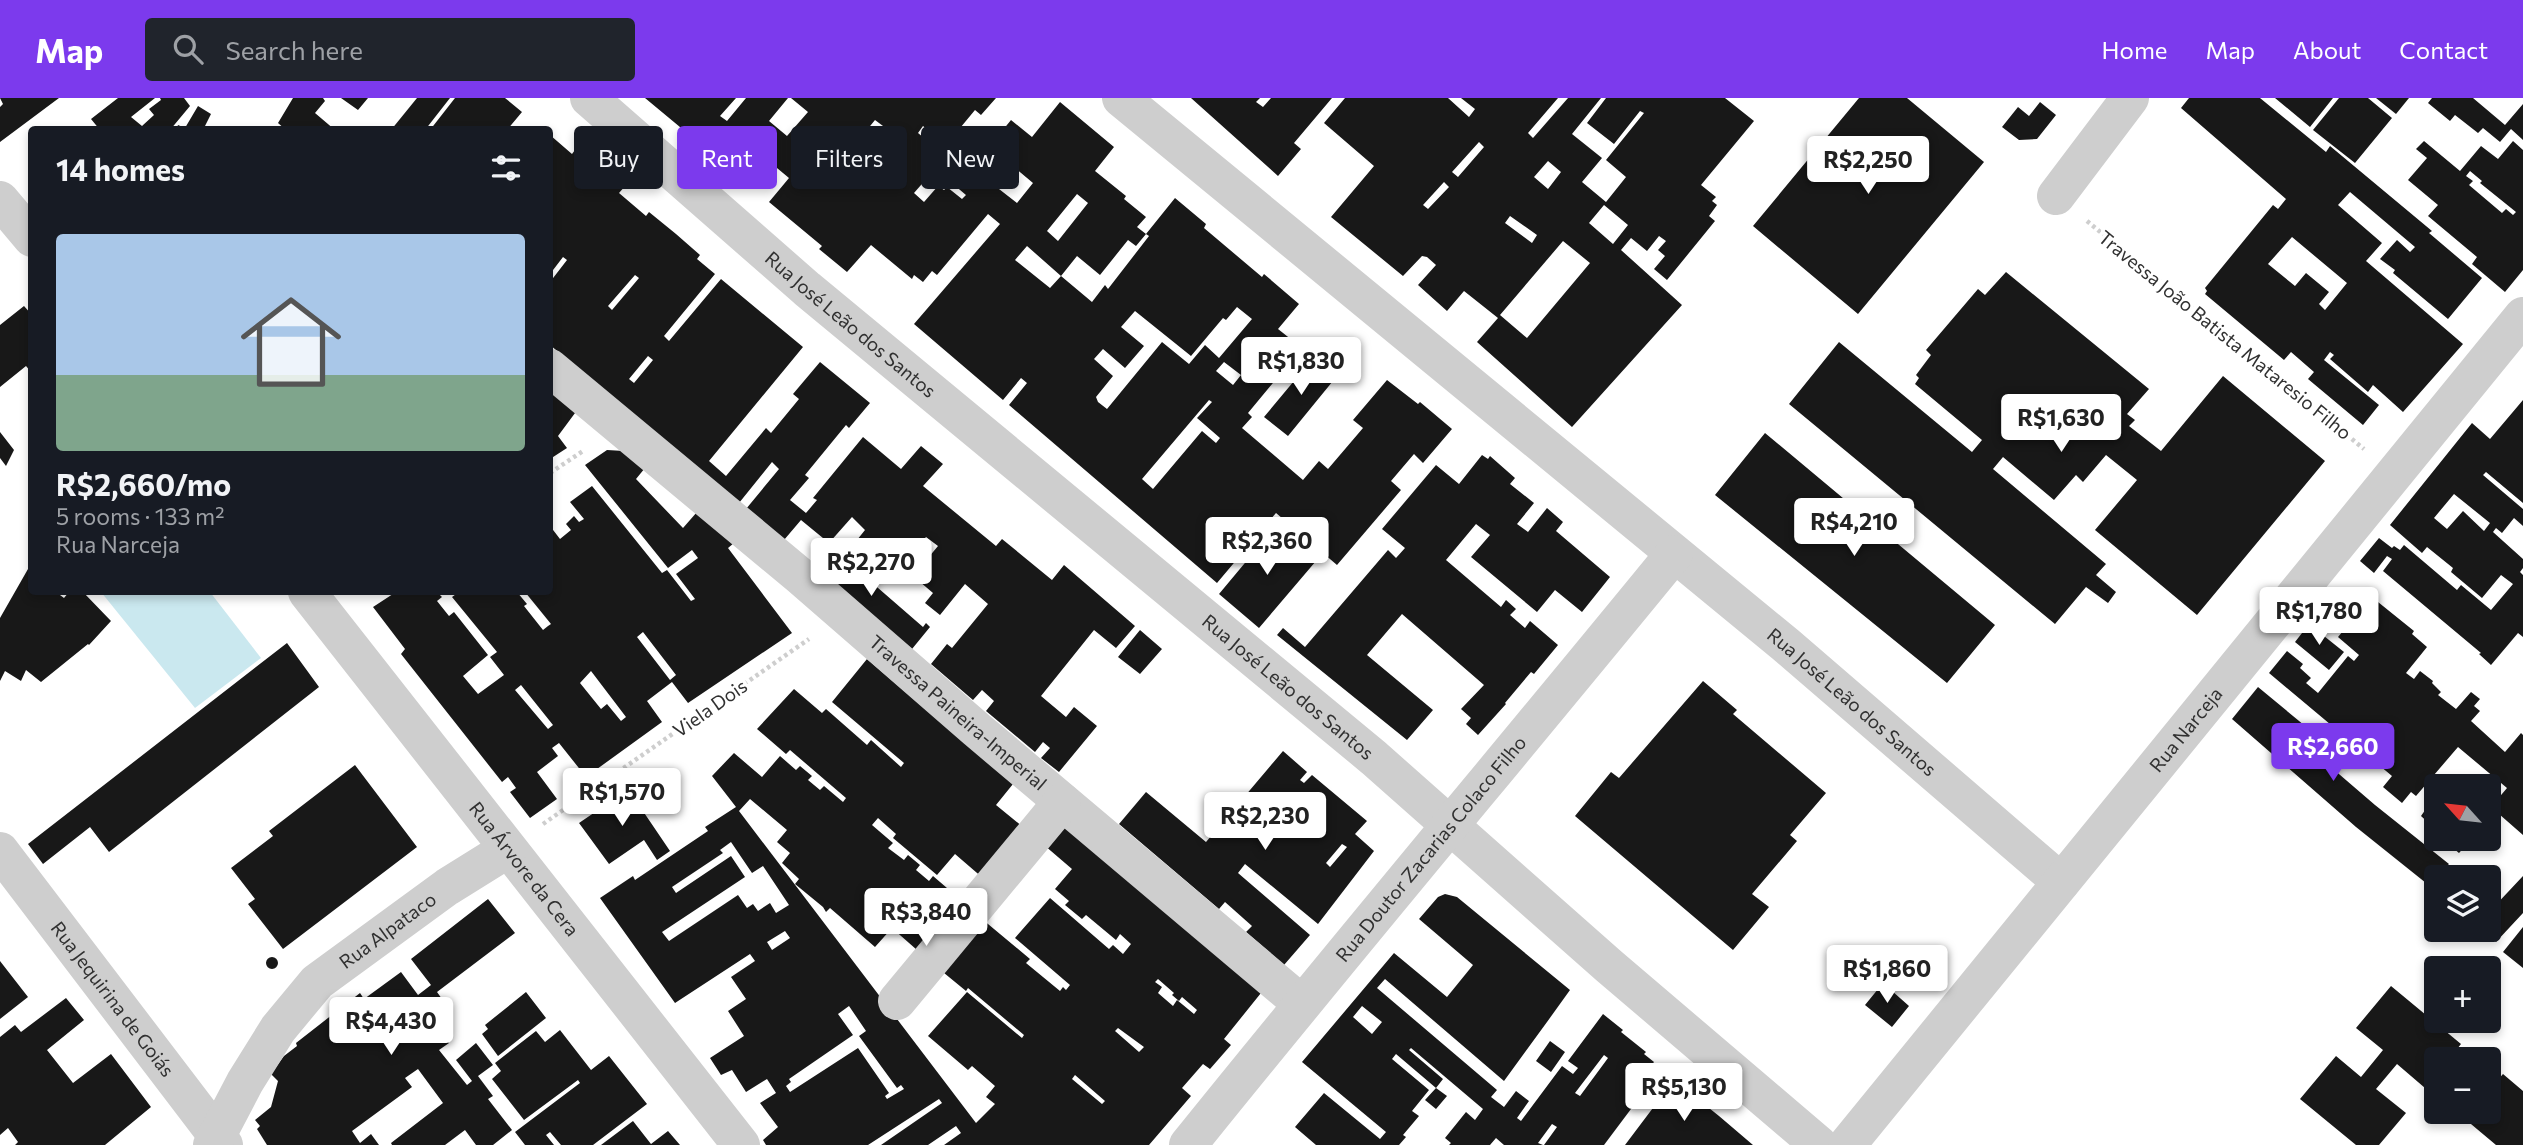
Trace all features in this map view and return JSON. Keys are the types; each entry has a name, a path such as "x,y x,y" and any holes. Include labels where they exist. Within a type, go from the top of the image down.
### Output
{"street":[{"name":"Rua José Leão dos Santos","path":"589,98 807,289 1363,749 1609,966 1819,1145"},
{"name":"Rua José Leão dos Santos","path":"1121,98 1786,645 2061,882"},
{"path":"2056,195 2130,98"},
{"path":"0,200 28,234"},
{"name":"Rua Narceja","path":"1847,1145 2523,316"},
{"name":"Travessa Paineira-Imperial","path":"553,371 1302,1004"},
{"name":"Rua Doutor Zacarias Colaco Filho","path":"1188,1145 1674,554"},
{"name":"Rua Árvore da Cera","path":"309,595 741,1145"},
{"path":"897,1001 1062,802"},
{"name":"Rua Alpataco","path":"218,1142 245,1082 278,1029 317,982 447,887 508,849"},
{"name":"Rua Jequirina de Goiás","path":"0,851 218,1142"}],"path":[{"name":"Travessa João Batista Mataresio Filho","path":"2056,195 2395,474"},
{"name":"Viela Dois","path":"508,849 844,615"}],"water":[{"path":"103,595 212,595 261,658 195,708"}],"building":[{"path":"0,98 59,98 0,142 0,107 3,104"},
{"path":"118,98 155,98 131,117 142,126 97,126 91,119"},
{"path":"160,98 184,98 190,106 173,126 142,126 154,115 149,109 161,100"},
{"path":"293,98 323,98 325,101 315,113 330,126 281,126 278,123"},
{"path":"341,98 368,98 358,110"},
{"path":"417,98 450,98 428,126 394,126"},
{"path":"455,98 505,98 522,112 510,126 433,126"},
{"path":"645,98 736,98 720,116 727,121 746,98 788,98 769,121 775,126 679,126"},
{"path":"791,98 996,98 981,115 975,110 962,126 921,126 918,133 921,135 921,185 914,193 924,202 935,189 950,189 962,199 966,195 959,189 999,189 1017,203 1033,183 1019,171 1019,126 1032,137 1060,102 1114,147 1095,171 1126,196 1124,199 1146,217 1137,227 1146,234 1175,198 1206,224 1204,228 1299,304 1278,329 1302,348 1248,413 1252,417 1242,428 1303,480 1319,461 1328,469 1363,428 1353,420 1387,380 1418,404 1420,402 1452,429 1423,463 1414,454 1391,481 1401,490 1337,565 1276,513 1217,583 1009,405 1027,383 1021,378 1003,400 914,324 1000,224 988,214 937,275 932,271 923,282 914,275 912,279 871,245 847,272 819,249 822,246 769,202 789,178 777,168 777,128 787,136 791,131 791,189 907,189 907,126 883,126 875,120 870,126 796,126 808,112","holes":["1077,194 1088,203 1058,241 1047,231","1146,234 1149,236 1108,289 1105,285 1092,302 1061,276 1077,256 1100,275 1128,240 1136,246","1027,246 1061,276 1050,288 1015,260","1237,307 1252,319 1219,358 1205,345 1189,364 1162,342 1107,409 1098,402 1096,397 1113,376 1094,359 1103,349 1125,368 1144,346 1121,327 1135,311 1191,356 1223,318 1226,320","1224,362 1241,375 1233,385 1216,371","1209,400 1212,402 1197,418 1220,438 1216,443 1202,431 1153,489 1142,479"]},
{"path":"1191,98 1260,98 1256,102 1263,107 1271,98 1332,98 1294,143 1301,149 1278,176"},
{"path":"1345,98 1448,98 1469,117 1475,109 1461,98 1558,98 1528,133 1533,138 1568,98 1601,98 1572,134 1602,158 1582,182 1606,202 1626,177 1606,160 1644,113 1640,111 1614,144 1587,123 1606,98 1725,98 1754,121 1701,185 1716,197 1712,201 1717,205 1709,216 1715,221 1667,280 1654,269 1665,256 1658,250 1666,241 1659,236 1647,251 1631,238 1621,250 1682,305 1572,427 1477,342 1498,318 1464,291 1447,311 1418,285 1436,265 1427,257 1422,256 1403,276 1331,217 1374,166 1324,123","holes":["1479,142 1484,147 1458,177 1452,172","1548,161 1561,172 1548,189 1534,177","1444,182 1449,187 1428,209 1423,205","1604,205 1628,225 1613,244 1589,223","1510,216 1537,235 1532,243 1505,223","1563,241 1590,263 1527,338 1500,315"]},
{"path":"1859,98 1907,98 1984,162 1858,314 1753,226"},
{"path":"2189,98 2260,98 2326,152 2330,146 2432,231 2429,233 2482,278 2448,319 2380,259 2397,240 2410,252 2415,247 2350,192 2338,205 2382,243 2366,261 2463,344 2403,412 2373,385 2368,392 2330,359 2334,355 2330,352 2324,360 2379,405 2363,425 2308,379 2314,372 2291,352 2284,360 2205,294 2205,288 2273,205 2278,209 2286,199 2181,108","holes":["2292,237 2347,283 2325,310 2319,304 2329,292 2306,273 2295,286 2268,264"]},
{"path":"2275,98 2333,98 2310,127"},
{"path":"2339,98 2368,98 2392,118 2355,163 2313,130"},
{"path":"2376,98 2409,98 2396,114"},
{"path":"2432,98 2473,98 2505,125 2523,104 2523,140 2511,129 2500,142 2483,128 2478,133 2455,115 2450,121 2428,103"},
{"path":"2040,102 2056,115 2037,139 2019,140 2002,127 2018,107 2029,116"},
{"path":"198,106 211,114 205,126 186,126"},
{"path":"1011,120 1018,126 1006,126"},
{"path":"553,138 572,154 574,151 574,189 622,189 619,193 646,216 649,212 676,234 700,255 697,259 715,274 664,336 669,341 721,279 803,347 709,461 726,476 766,428 771,433 799,399 793,394 820,362 870,403 849,428 846,425 805,475 809,478 790,500 806,513 817,500 813,498 863,437 901,469 921,446 943,464 923,486 996,546 1002,539 1052,580 1064,565 1135,626 1116,648 1094,630 1041,696 1066,717 1074,707 1097,726 1059,772 1041,758 1050,748 1043,742 1035,752 986,711 994,701 982,690 973,700 931,664 947,644 952,648 988,604 965,584 940,615 925,603 933,593 913,576 938,546 926,537 902,565 876,543 869,551 857,540 865,530 852,517 829,543 801,520 784,540 746,509 779,469 772,462 739,503 553,348 553,278 567,260 563,257 553,270","holes":["635,275 639,278 612,310 608,306","648,356 653,360 634,383 629,379"]},
{"path":"2424,141 2460,171 2481,146 2498,159 2513,141 2523,150 2523,270 2505,292 2472,264 2477,257 2428,216 2438,205 2408,180 2427,158 2416,149","holes":["2470,171 2482,181 2480,183 2516,212 2513,215 2506,209 2502,213 2469,185 2473,181 2466,176"]},
{"path":"2006,272 2149,389 2127,414 2135,420 2129,426 2161,451 2223,376 2325,461 2197,615 2095,530 2137,480 2106,455 2083,482 2076,475 2054,500 2003,457 1993,469 2106,564 2096,575 2116,592 2108,603 2086,587 2055,624 1789,404 1839,342 1972,452 1982,440 1915,384 1919,378 1916,375 1931,355 1926,350 1978,289 1985,295"},
{"path":"24,306 28,310 28,368 26,366 0,387 0,325"},
{"path":"1314,357 1337,376 1288,436 1264,417"},
{"path":"553,388 578,409 558,436 567,448 553,457"},
{"path":"2523,400 2523,503 2486,472 2483,475 2523,509 2523,526 2514,518 2502,533 2496,528 2493,532 2523,559 2520,572 2523,575 2523,637 2518,633 2491,665 2479,654 2481,653 2383,571 2392,559 2387,556 2374,573 2360,561 2379,538 2392,548 2394,546 2400,550 2404,545 2457,590 2461,585 2491,610 2513,584 2501,575 2482,598 2451,572 2453,568 2427,547 2422,553 2390,525 2472,423 2490,439","holes":["2454,494 2490,523 2484,531 2463,511 2447,529 2434,518"]},
{"path":"0,432 14,450 6,466 0,458"},
{"path":"1765,433 1995,625 1947,683 1715,495"},
{"path":"607,450 624,451 645,468 636,479 683,528 697,512 734,543 728,548 792,633 688,703 672,682 647,701 662,722 586,777 559,743 552,748 558,756 537,772 557,799 530,818 510,792 516,788 508,777 502,782 401,654 405,649 373,607 391,595 440,595 442,597 437,601 449,616 454,612 488,655 463,676 478,694 504,675 490,657 497,652 452,597 520,595 527,604 524,606 543,630 551,624 527,595 553,595 553,530 560,539 571,530 566,524 574,516 579,522 584,519 570,502 592,486 662,573 667,570 691,601 695,599 676,574 698,558 692,550 668,568 585,465","holes":["643,632 676,675 670,680 637,637","591,671 626,717 621,721 607,704 601,709 580,683","521,685 553,725 548,729 515,690"]},
{"path":"1482,455 1488,459 1490,456 1515,478 1510,484 1534,503 1517,524 1528,532 1547,508 1563,522 1556,531 1610,577 1582,612 1555,590 1537,612 1471,557 1490,535 1476,524 1446,560 1501,607 1506,600 1516,609 1510,615 1525,628 1530,621 1558,645 1534,674 1531,672 1478,735 1466,724 1471,718 1461,709 1484,685 1402,614 1367,655 1433,710 1407,740 1277,635 1283,628 1305,647 1388,550 1396,558 1405,548 1382,529 1436,465 1459,484"},
{"path":"1275,527 1316,561 1259,628 1219,594"},
{"path":"832,548 923,627 926,623 930,627 912,649 815,568"},
{"path":"28,569 28,595 60,595 64,598 66,595 86,595 111,621 89,645 41,682 26,670 21,681 5,671 0,681 0,618"},
{"path":"2370,599 2377,604 2378,602 2414,631 2412,634 2427,647 2406,673 2414,679 2420,671 2433,681 2441,692 2438,695 2456,709 2471,692 2480,699 2474,706 2480,711 2471,721 2505,752 2521,733 2523,735 2523,835 2501,816 2501,795 2507,788 2501,783 2501,774 2490,774 2458,747 2435,774 2424,774 2424,787 2416,796 2411,792 2402,803 2383,787 2392,776 2269,673 2287,651 2303,664 2300,668 2311,678 2306,683 2318,693 2348,656 2354,661 2359,655 2338,637"},
{"path":"2309,624 2344,652 2329,670 2295,642"},
{"path":"1140,630 1162,649 1140,674 1118,657"},
{"path":"287,643 319,687 109,852 90,827 43,864 28,844"},
{"path":"867,659 1013,784 996,805 1023,827 984,879 955,854 937,875 893,838 896,834 878,818 872,825 893,843 888,848 904,860 908,855 920,865 916,870 929,881 933,876 961,900 917,950 892,928 875,947 830,908 826,912 795,884 799,879 782,863 790,853 777,842 787,830 750,799 739,811 976,1123 995,1104 986,1097 995,1086 972,1066 968,1070 928,1036 967,992 1022,1038 1024,1035 968,988 966,991 938,968 982,919 1030,959 1026,963 1060,991 1063,987 1066,990 1070,985 1015,938 1050,898 1109,949 1113,945 1123,954 1131,944 1120,934 1116,940 1086,915 1082,919 1065,905 1069,901 1055,889 1072,869 1044,845 1066,821 1265,988 1224,1039 1231,1045 1210,1069 1203,1064 1182,1088 1191,1096 1149,1145 944,1145 961,1133 956,1126 928,1145 881,1145 942,1103 939,1099 868,1145 766,1145 763,1140 778,1127 760,1103 776,1093 767,1079 746,1092 732,1070 721,1075 710,1058 744,1036 728,1011 746,999 731,977 755,961 750,954 675,1003 600,898 633,876 635,880 708,831 705,827 736,807 712,776 734,753 762,777 780,756 796,770 800,766 812,776 808,780 820,790 824,786 843,802 846,798 790,750 786,754 757,729 794,689 822,713 826,709 867,745 871,740 901,767 904,763 832,702","holes":["731,842 752,873 763,866 789,905 776,913 770,903 758,911 753,904 747,908 738,895 669,941 662,932 745,877 731,856 676,893 672,887 723,853 720,850","785,931 790,938 772,950 767,942","1158,979 1179,1001 1182,997 1197,1010 1194,1014 1177,1000 1173,1006 1158,993 1162,987 1155,982","849,1006 866,1031 859,1036 897,1088 901,1085 904,1089 887,1099 885,1096 889,1093 858,1048 790,1092 786,1086 791,1082 789,1079 853,1035 838,1014","1118,1028 1144,1047 1139,1052 1115,1031","1075,1075 1105,1101 1102,1104 1072,1079"]},
{"path":"1703,681 1737,710 1733,714 1826,793 1790,835 1797,841 1752,894 1769,907 1733,950 1575,816 1611,772 1619,778"},
{"path":"2258,687 2327,744 2318,756 2424,844 2424,851 2433,851 2449,864 2424,865 2424,881 2356,827 2232,719"},
{"path":"1283,751 1307,772 1300,780 1304,783 1312,775 1367,821 1355,834 1374,851 1318,924 1245,864 1238,873 1310,935 1284,965 1246,932 1252,926 1225,902 1219,909 1119,824 1146,792 1206,842","holes":["1302,796 1308,801 1301,810 1308,815 1293,834 1279,823","1342,844 1347,847 1330,867 1326,863"]},
{"path":"355,765 417,847 283,949 248,904 255,899 231,868 273,836 269,831"},
{"path":"628,789 670,851 657,860 644,840 609,864 579,823 604,806 603,803"},
{"path":"2523,876 2523,913 2501,937 2501,899"},
{"path":"1445,894 1457,897 1570,990 1547,1022 1504,1081 1385,979 1377,988 1497,1090 1491,1097 1504,1107 1516,1091 1529,1101 1517,1118 1521,1121 1562,1066 1573,1074 1578,1068 1568,1061 1603,1014 1654,1062 1644,1075 1634,1067 1628,1076 1646,1089 1604,1145 1544,1145 1557,1127 1552,1124 1538,1143 1543,1145 1504,1145 1496,1138 1490,1145 1449,1145 1451,1143 1445,1138 1466,1112 1475,1120 1483,1109 1411,1048 1409,1050 1443,1079 1436,1088 1396,1054 1392,1059 1429,1090 1412,1111 1419,1116 1403,1135 1406,1137 1399,1145 1316,1145 1295,1127 1324,1093 1380,1139 1386,1132 1302,1062 1394,953 1447,997 1473,965 1419,919 1438,897","holes":["1362,1006 1382,1022 1372,1034 1353,1017","1604,1055 1608,1058 1580,1096 1575,1093"]},
{"path":"488,899 515,933 437,992 452,1013 444,1019 449,1027 441,1033 449,1043 439,1050 467,1085 472,1081 456,1060 476,1043 493,1065 478,1076 493,1096 488,1099 512,1130 493,1145 476,1145 465,1130 445,1145 392,1145 391,1143 443,1103 418,1069 405,1078 412,1087 352,1131 360,1143 371,1134 379,1145 267,1145 255,1120 271,1107 278,1081 271,1074 284,1056 297,1046 296,1043 360,993 364,999 401,972 418,995 431,985 411,959"},
{"path":"2523,927 2523,968 2503,952"},
{"path":"272,957 278,963 272,969 266,963"},
{"path":"0,961 28,997 0,1019"},
{"path":"1883,983 1909,1006 1892,1027 1865,1005"},
{"path":"2391,986 2424,1013 2424,1033 2448,1033 2461,1044 2459,1047 2424,1047 2424,1087 2397,1064 2376,1089 2406,1113 2379,1145 2356,1145 2300,1099 2336,1056 2361,1077 2383,1050 2356,1028"},
{"path":"526,992 546,1018 498,1056 482,1034 488,1029 485,1025"},
{"path":"66,998 84,1020 47,1050 73,1083 111,1054 151,1107 105,1145 15,1145 18,1142 8,1128 0,1135 0,1037 15,1025 21,1032"},
{"path":"560,1030 591,1070 609,1056 647,1104 593,1145 561,1145 550,1132 546,1135 554,1145 525,1145 515,1132 580,1083 578,1080 524,1120 492,1079 501,1071 495,1063 536,1031 545,1042"},
{"path":"1550,1041 1565,1052 1551,1072 1536,1061"},
{"path":"2503,1074 2523,1091 2523,1145 2496,1145 2471,1124 2501,1124"},
{"path":"1674,1080 1719,1116 1753,1145 1625,1145"},
{"path":"1436,1088 1447,1096 1436,1109 1425,1100"},
{"path":"633,1121 651,1144 668,1131 680,1145 601,1145"}]}
